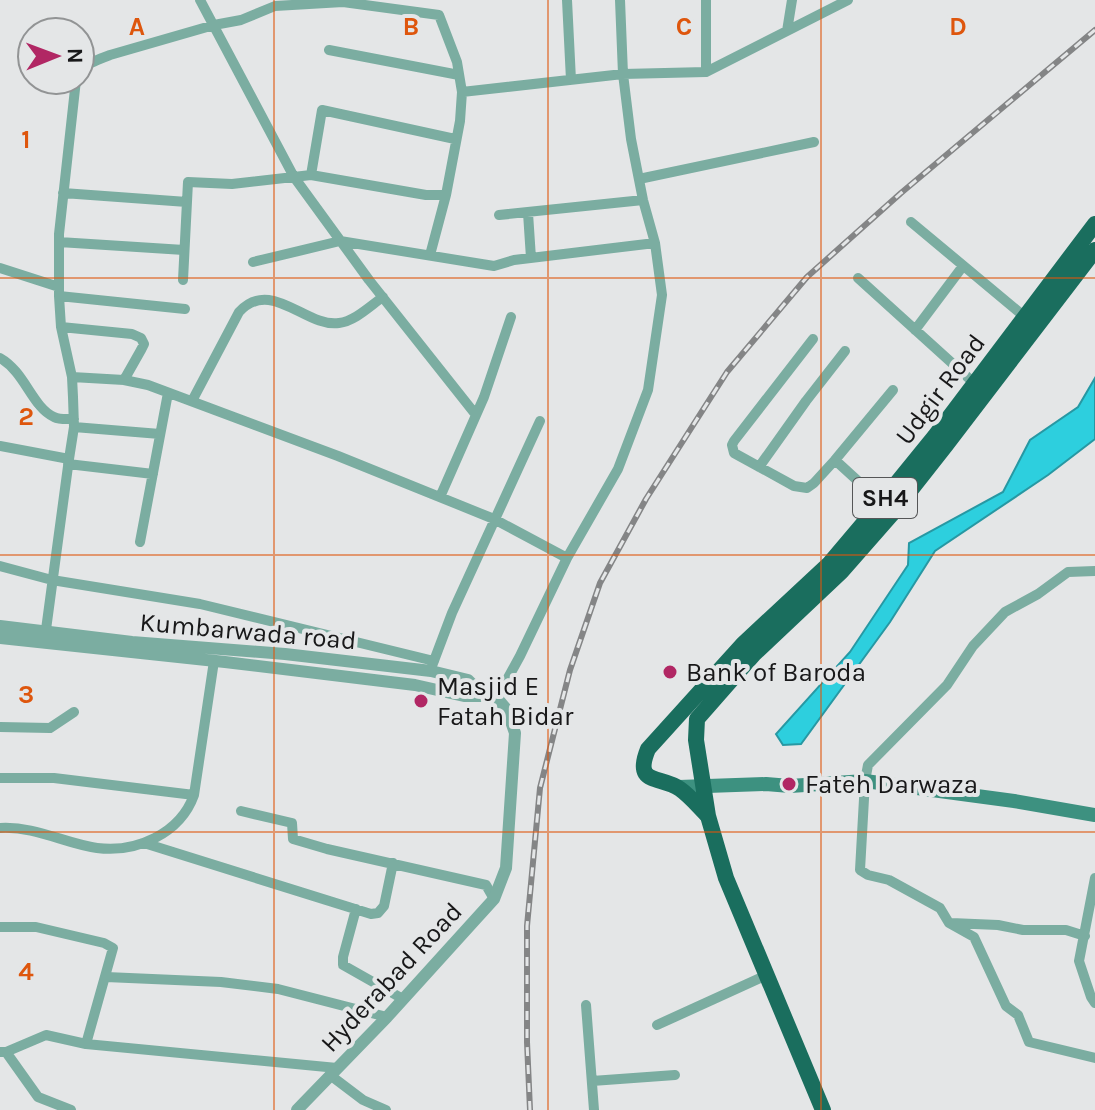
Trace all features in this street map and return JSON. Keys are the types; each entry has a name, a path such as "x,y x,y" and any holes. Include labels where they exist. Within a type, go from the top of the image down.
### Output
{"highway":[{"name":"Udgir Road","path":"679,787 651,779 644,773 648,749 743,644 830,563 882,503 1095,224"},
{"name":"Udgir Road","path":"704,787 695,729 701,712 754,654 841,572 891,515 1095,250"},
{"path":"679,787 708,816"},
{"path":"704,787 708,816 726,878 823,1110"}],"main road":[{"path":"679,787 790,786 865,781 1095,815"}],"street":[{"path":"200,0 294,177 476,415"},
{"path":"430,255 446,195 460,121 462,92 457,62 439,15 441,0"},
{"path":"567,0 571,80"},
{"path":"490,697 520,656 567,558 618,469 648,390 662,295 655,243 631,139 623,74 620,0"},
{"path":"706,0 706,72"},
{"path":"787,31 792,0"},
{"path":"462,92 623,74 706,72 848,0"},
{"path":"96,61 214,25 241,20 265,6 343,2 439,15"},
{"path":"329,50 459,75"},
{"path":"45,637 74,423 72,377 61,327 59,242 74,96"},
{"path":"311,175 322,110 455,139"},
{"path":"639,179 814,142"},
{"path":"183,280 188,182 232,184 311,175 426,195 446,195"},
{"path":"63,193 187,202"},
{"path":"499,215 643,200"},
{"path":"528,213 531,258"},
{"path":"911,222 1025,317"},
{"path":"253,262 340,241 494,266 531,258 655,243"},
{"path":"59,242 184,250"},
{"path":"915,330 963,266"},
{"path":"0,268 59,291 185,309"},
{"path":"858,278 974,383"},
{"path":"192,401 239,312 248,303 270,300 322,320 340,323 353,318 383,297"},
{"path":"440,497 476,415 511,317"},
{"path":"61,327 132,334 141,338 144,344 124,380"},
{"path":"813,339 732,445 734,453 794,486 807,488 835,460 893,390"},
{"path":"759,467 845,351"},
{"path":"0,358 13,366 52,417 74,423 160,434"},
{"path":"72,377 124,380 192,401 494,519 567,558"},
{"path":"140,542 168,393"},
{"path":"0,566 52,580 200,604 432,666 452,613 540,421"},
{"path":"0,446 69,462 153,474"},
{"path":"835,460 882,503"},
{"path":"1093,1057 1029,1042 1018,1015 1006,1006 974,937 949,923 940,908 889,880 860,870 868,765 947,685 973,646 1005,612 1038,594 1068,572 1095,571"},
{"name":"Kumbarwada road","path":"0,626 45,637 415,685 464,696 490,697"},
{"name":"Kumbarwada road","path":"0,638 132,642 432,666 468,680 490,697"},
{"path":"0,828 32,829 60,839 105,848 144,843 166,833 187,810 194,795 214,661"},
{"name":"Hyderabad Road","path":"297,1110 494,899 506,868 515,733 507,710 490,697"},
{"path":"0,727 50,728 74,712"},
{"path":"0,778 54,778 194,795"},
{"path":"241,811 292,823 293,839 486,885 494,899"},
{"path":"144,843 371,914 378,913 384,906 393,863"},
{"path":"1095,878 1092,917 1079,961 1095,1003"},
{"path":"356,909 343,965 403,999"},
{"path":"949,923 998,925 1023,930 1066,930 1085,936"},
{"path":"0,927 36,927 113,948 86,1044"},
{"path":"657,1025 767,975"},
{"path":"106,977 221,982 278,989 387,1017"},
{"path":"586,1005 594,1110"},
{"path":"45,1110 3,1052 48,1034 86,1044 333,1071 363,1100 386,1110"},
{"path":"592,1081 675,1075"},
{"path":"38,1097 71,1110"}],"water":[{"path":"1095,378 1095,439 1048,475 935,551 890,622 801,744 783,745 776,734 850,652 908,565 909,543 1003,492 1030,440 1078,407"}],"railway":[{"path":"530,1110 527,926 540,788 570,670 600,583 646,499 727,372 807,277 901,193 1095,30"}],"place":[{"name":"Bank of Baroda","path":"670,672"},
{"name":"Masjid E Fatah Bidar","path":"421,701"},
{"name":"Fateh Darwaza","path":"789,784"}]}
